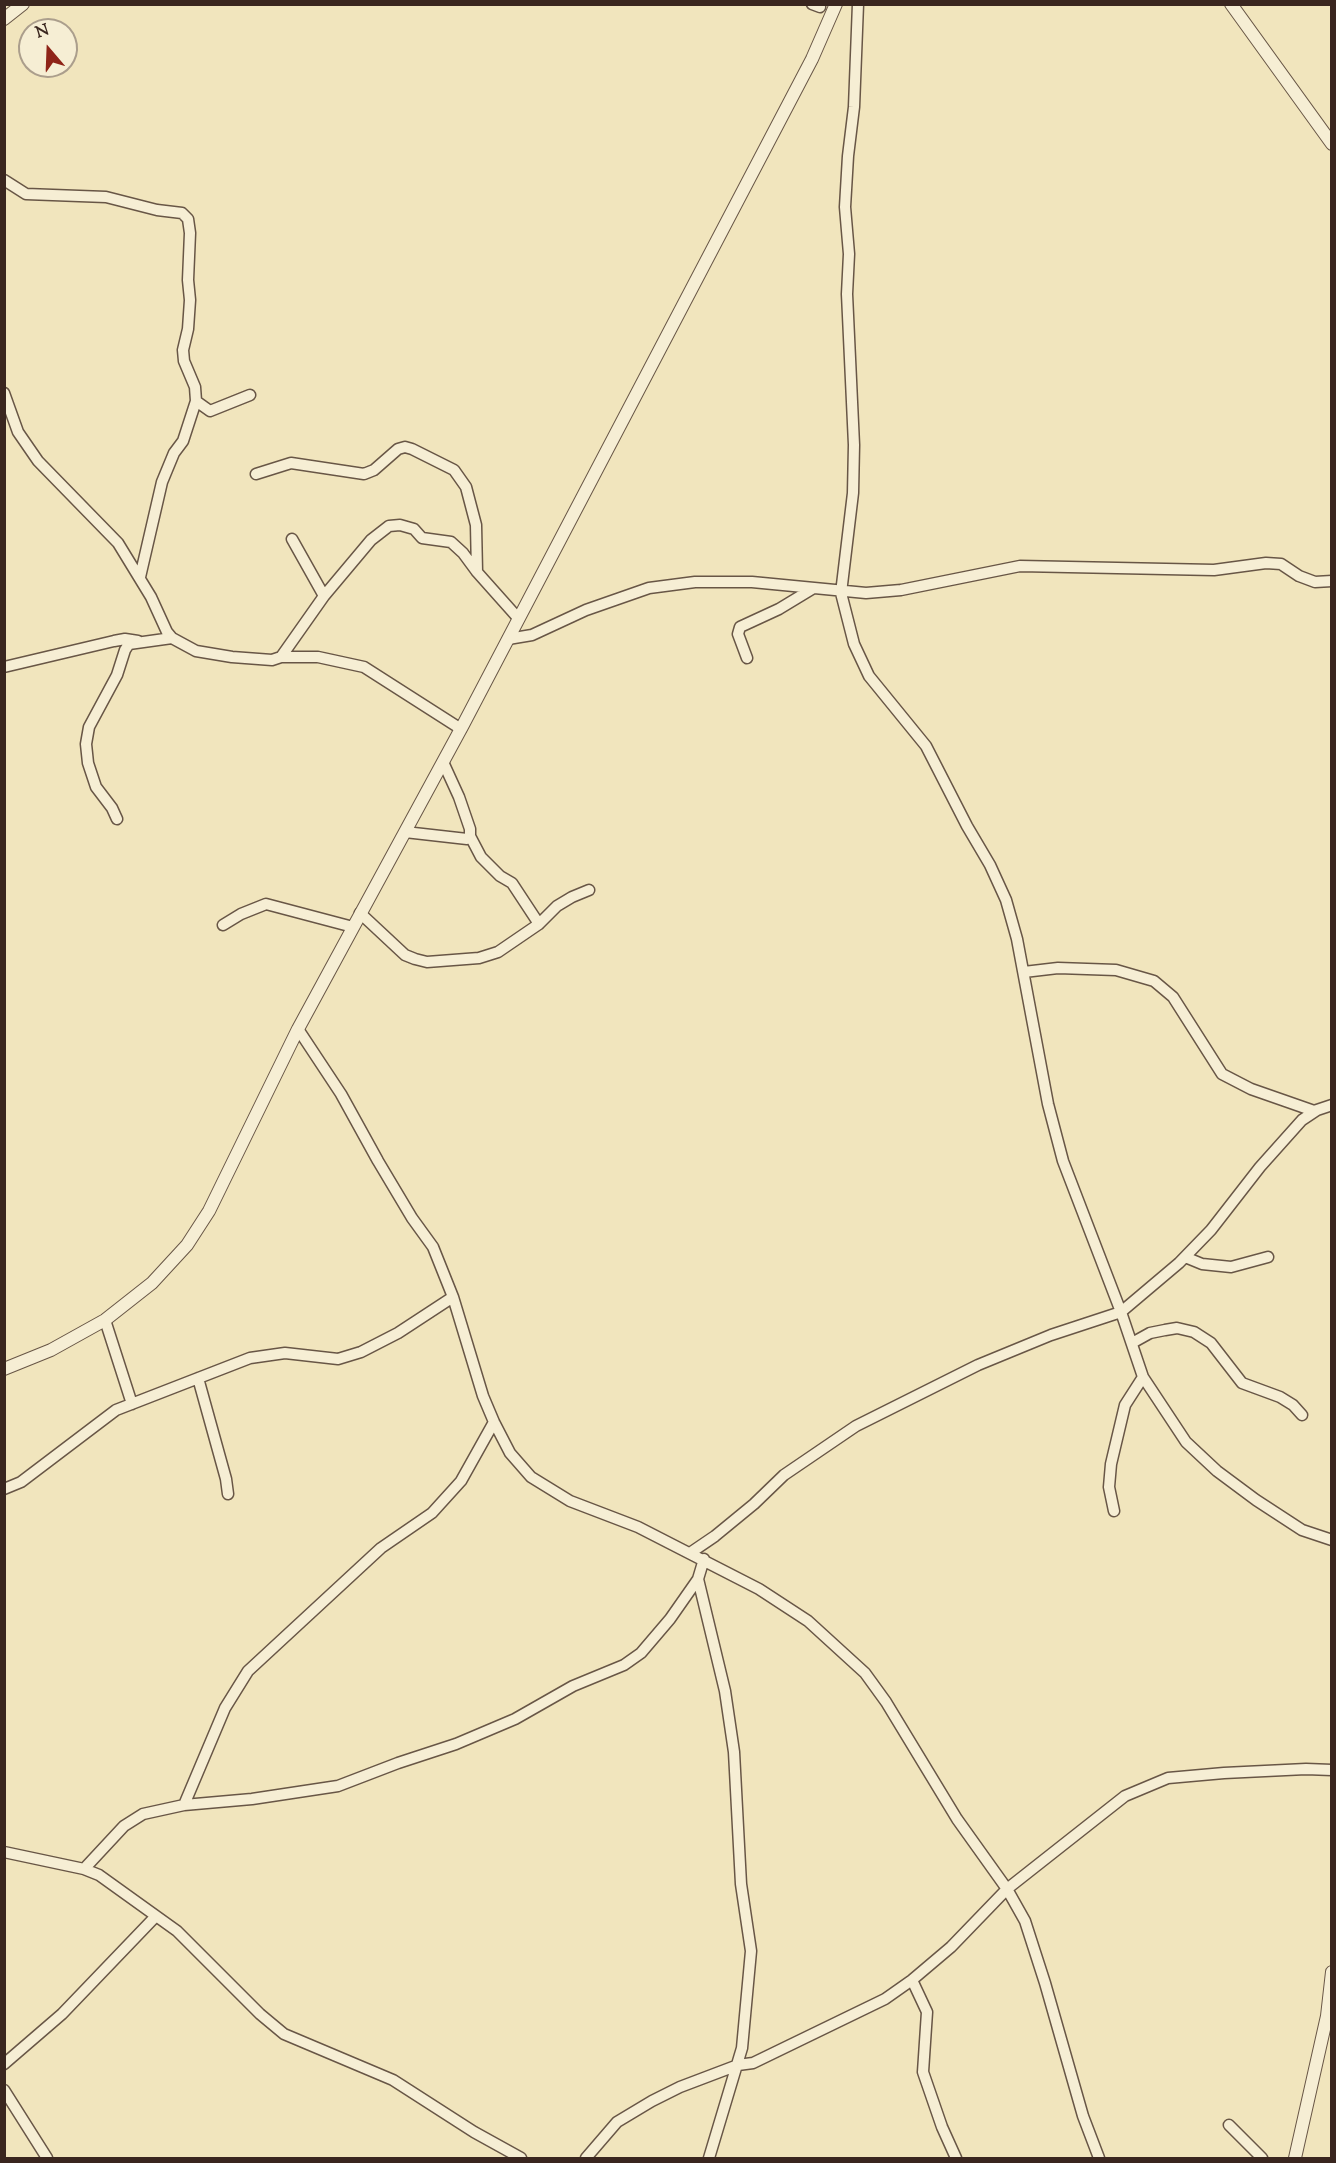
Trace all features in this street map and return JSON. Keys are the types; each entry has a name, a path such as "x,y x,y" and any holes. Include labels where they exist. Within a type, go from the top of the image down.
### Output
{"street":[{"path":"4,19 23,4"},
{"path":"4,1369 51,1350 105,1320 152,1283 187,1245 209,1210 298,1029 461,729 806,69 836,4"},
{"path":"858,4 854,107 845,207 849,254 847,294 854,435 853,493 841,590 843,609 854,644 869,676 926,746 990,865 1005,900 1017,939 1048,1104 1063,1161 1121,1312 1143,1377 1186,1442 1217,1471 1302,1530 1332,1540"},
{"path":"1232,4 1332,144"},
{"path":"4,180 26,194 106,197 157,210 182,213 188,219 190,300 188,329 183,350 184,361 195,387 196,401 183,441 174,453 162,482 140,577"},
{"path":"4,393 18,432 38,461 118,543 140,577 172,638 196,651 214,654 272,660 281,657 318,657 364,667 461,729"},
{"path":"196,401 210,411 250,395"},
{"path":"256,474 291,463 364,474 374,470 398,449 405,447 412,449 454,470 466,488 476,525 477,572"},
{"path":"281,657 324,596 371,540 389,526 400,525 414,529 422,538 452,542 518,618"},
{"path":"292,539 324,596"},
{"path":"508,639 532,635 586,610 649,588 695,582 752,582 866,593 901,590 1020,566 1214,570 1266,564 1281,564 1299,576 1315,582 1332,581"},
{"path":"747,658 738,634 740,627 779,609 812,589"},
{"path":"117,819 96,787 88,763 86,744 92,719 117,675 129,644 172,638"},
{"path":"4,667 114,641 125,639 141,642"},
{"path":"443,762 459,797 470,829 470,836 481,857 500,876 512,883 539,924"},
{"path":"405,832 467,839 470,836"},
{"path":"360,913 405,954 416,959 427,962 479,958 498,952 539,924 557,906 589,891"},
{"path":"222,925 266,904 353,927"},
{"path":"1024,972 1058,968 1116,970 1154,981 1173,997 1222,1074 1251,1089 1314,1111"},
{"path":"298,1029 341,1094 378,1161 433,1246 453,1297 483,1396 510,1454 531,1477 570,1501 638,1527 759,1589 808,1621 865,1672 904,1730 917,1756 957,1820 1007,1889 1025,1922 1058,2023 1083,2116 1099,2158"},
{"path":"690,1553 716,1536 754,1504 784,1474 856,1426 978,1365 1051,1335 1121,1312 1185,1257 1211,1230 1260,1167 1302,1120 1314,1111 1332,1105"},
{"path":"1185,1257 1202,1264 1231,1267 1268,1257"},
{"path":"4,1490 21,1482 116,1410 250,1358 285,1353 338,1359 361,1352 398,1332 453,1297"},
{"path":"105,1320 132,1404"},
{"path":"1132,1343 1150,1333 1165,1330 1177,1328 1194,1332 1212,1343 1242,1383 1280,1396 1302,1415"},
{"path":"1114,1511 1109,1487 1111,1464 1125,1405 1143,1377"},
{"path":"198,1378 228,1494"},
{"path":"184,1805 225,1708 248,1671 381,1548 432,1513 460,1481 494,1422"},
{"path":"84,1869 124,1826 143,1814 184,1805 252,1799 338,1786 456,1744 506,1723 573,1686 624,1665 641,1653 670,1619 699,1580 704,1559"},
{"path":"699,1580 725,1691 734,1752 741,1884 751,1952 747,2005 738,2065 709,2158"},
{"path":"586,2158 617,2122 652,2101 680,2087 738,2065 753,2062 885,1999 951,1947 1007,1889 1125,1796 1160,1781 1198,1775 1306,1769 1332,1770"},
{"path":"4,1852 84,1869 99,1875 177,1931 260,2014 284,2034 393,2080 474,2132 521,2158"},
{"path":"4,2064 62,2014 156,1916"},
{"path":"1294,2158 1327,2016 1332,1972"},
{"path":"912,1980 927,2012 923,2072 942,2127 956,2158"},
{"path":"4,2090 47,2158"},
{"path":"1229,2124 1262,2158"}]}
